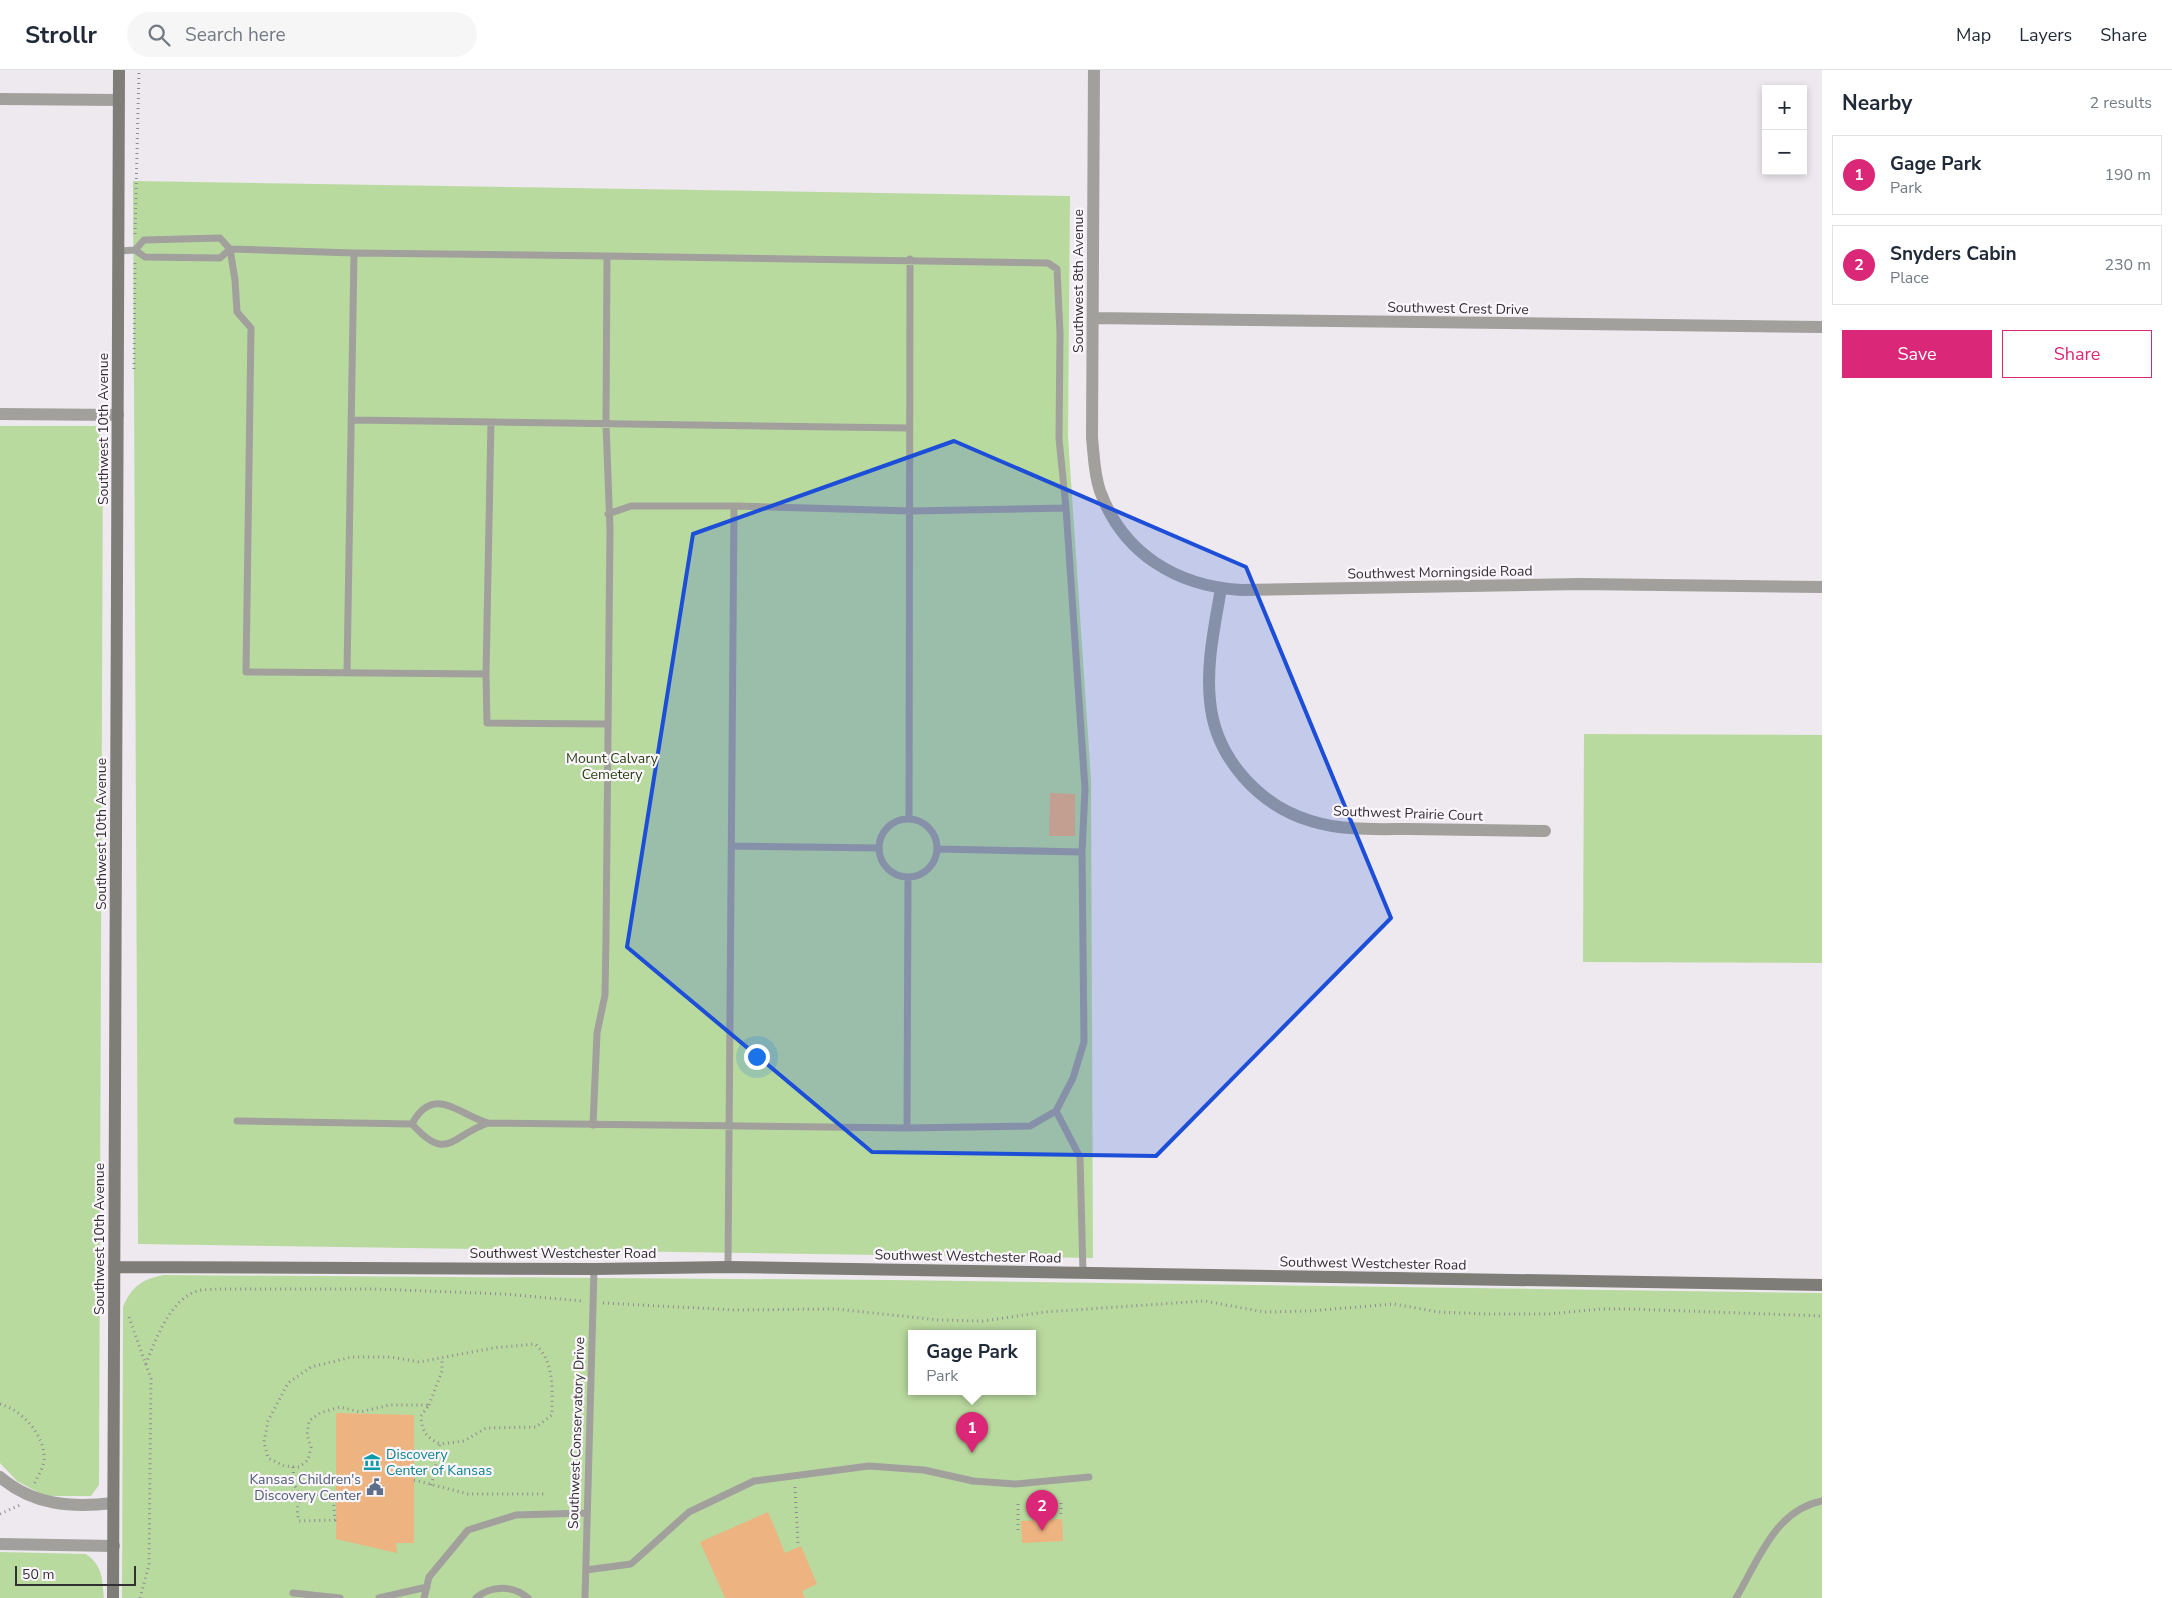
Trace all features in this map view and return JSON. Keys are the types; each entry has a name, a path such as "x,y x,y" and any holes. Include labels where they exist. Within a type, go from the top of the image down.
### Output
{"street":[{"name":"Southwest 10th Avenue","path":"113,1598 119,70"},
{"name":"Southwest 8th Avenue","path":"1094,70 1092,438 1100,490"},
{"path":"0,99 119,100"},
{"name":"Southwest Crest Drive","path":"1093,318 1822,327"},
{"path":"0,414 118,415"},
{"name":"Southwest Morningside Road","path":"1100,490 1114,519 1124,534 1145,555 1174,574 1197,584 1221,588 1581,584 1822,587"},
{"name":"Southwest Prairie Court","path":"1221,588 1210,663 1210,703 1215,726 1225,751 1238,772 1256,790 1292,814 1330,826 1349,828 1545,831"},
{"name":"Southwest Westchester Road","path":"114,1267 594,1270 728,1266 1822,1285"},
{"path":"0,1477 26,1496 47,1502 69,1504 113,1503"},
{"path":"0,1544 114,1546"}],"lane":[{"path":"135,250 144,240 220,238 230,249 236,280 237,312 250,328 246,672 486,674"},
{"path":"118,250 135,250 145,257 220,258 230,249 354,253 910,259 1048,263 1056,269 1060,334 1059,439 1066,508 1085,788 1082,852 1084,1042 1073,1078 1056,1110 1030,1126 907,1128 488,1124 477,1121 455,1106 444,1104 428,1106 417,1114 412,1124"},
{"path":"347,673 353,420 354,253"},
{"path":"593,1125 597,1032 605,995 608,724 607,256"},
{"path":"909,818 910,259"},
{"path":"353,420 909,428"},
{"path":"491,422 486,674 487,723 608,724"},
{"path":"608,514 631,506 734,506 911,511 1066,508"},
{"path":"728,1266 734,506"},
{"path":"909,818 920,821 930,828 936,837 938,849 936,860 929,870 919,876 908,878 896,876 887,869 881,859 879,848 881,836 888,827 898,820 909,818"},
{"path":"732,846 879,848"},
{"path":"938,849 1082,852"},
{"path":"907,1128 908,878"},
{"path":"1056,1110 1069,1132 1080,1157 1083,1273"},
{"path":"237,1121 412,1124 425,1139 437,1144 454,1142 475,1128 488,1124"},
{"name":"Southwest Conservatory Drive","path":"585,1598 594,1270"},
{"path":"586,1570 631,1564 690,1512 754,1482 869,1466 924,1470 973,1482 1015,1484 1088,1477"},
{"path":"1736,1598 1777,1528 1793,1512 1822,1501"},
{"path":"424,1598 429,1577 468,1530 516,1515 586,1513"},
{"path":"379,1598 427,1587"},
{"path":"476,1598 494,1589 509,1588 528,1598"},
{"path":"293,1593 340,1598"}],"path":[{"path":"134,370 139,70"},
{"path":"146,1364 157,1332 178,1306 197,1291 217,1289 374,1289 504,1294 593,1302 735,1310 836,1309 939,1320 983,1321 1044,1312 1204,1301 1264,1312 1309,1311 1394,1304 1438,1312 1494,1315 1548,1314 1620,1309 1822,1316"},
{"path":"127,1314 151,1378 150,1565 140,1598"},
{"path":"429,1405 390,1405 360,1412 340,1407 320,1412 309,1421 307,1435 311,1447 308,1460 299,1467 293,1467 284,1466 268,1458 264,1442 268,1421 288,1383 311,1367 352,1357 391,1358 419,1362 493,1348 534,1344 543,1352 550,1367 552,1415 536,1428 486,1428 464,1441 440,1444 427,1438 422,1428 421,1416 429,1405 442,1371 442,1358"},
{"path":"0,1404 17,1411 25,1418 42,1445 44,1462 32,1489"},
{"path":"431,1485 438,1467 436,1456 440,1444"},
{"path":"293,1467 294,1485 302,1497"},
{"path":"794,1476 798,1543"},
{"path":"414,1480 468,1494 545,1494"},
{"path":"307,1493 332,1496 335,1520 299,1521 296,1509 302,1497 307,1493"},
{"path":"0,1514 17,1508 22,1502"},
{"path":"1061,1503 1062,1514"},
{"path":"1018,1504 1018,1532"}],"highlighted area":[{"path":"954,441 1246,567 1391,918 1156,1156 872,1152 627,947 693,534"}],"green space":[{"name":"Mount Calvary Cemetery","path":"133,181 1070,196 1068,436 1091,780 1093,1258 138,1244"},
{"path":"0,426 96,426 103,440 99,1485 91,1496 45,1496 17,1481 0,1463"},
{"path":"1584,734 1822,735 1822,963 1583,962"},
{"path":"164,1275 891,1280 1822,1293 1822,1598 122,1598 123,1307 134,1289 150,1279"},
{"path":"0,1552 86,1554 99,1568 104,1598 0,1598"}],"building":[{"path":"1050,793 1075,794 1075,836 1049,836"},
{"name":"Kansas Children's Discovery Center","path":"336,1413 414,1415 414,1543 396,1543 397,1553 336,1539"},
{"path":"768,1512 785,1553 801,1546 817,1584 802,1591 805,1598 725,1598 700,1542"},
{"path":"1062,1519 1063,1541 1022,1543 1021,1521"}],"place":[{"name":"Gage Park","path":"972,1453"},
{"name":"Discovery Center of Kansas","path":"372,1462"},
{"name":"Kansas Children's Discovery Center","path":"375,1487"},
{"name":"Snyders Cabin","path":"1042,1531"}]}
